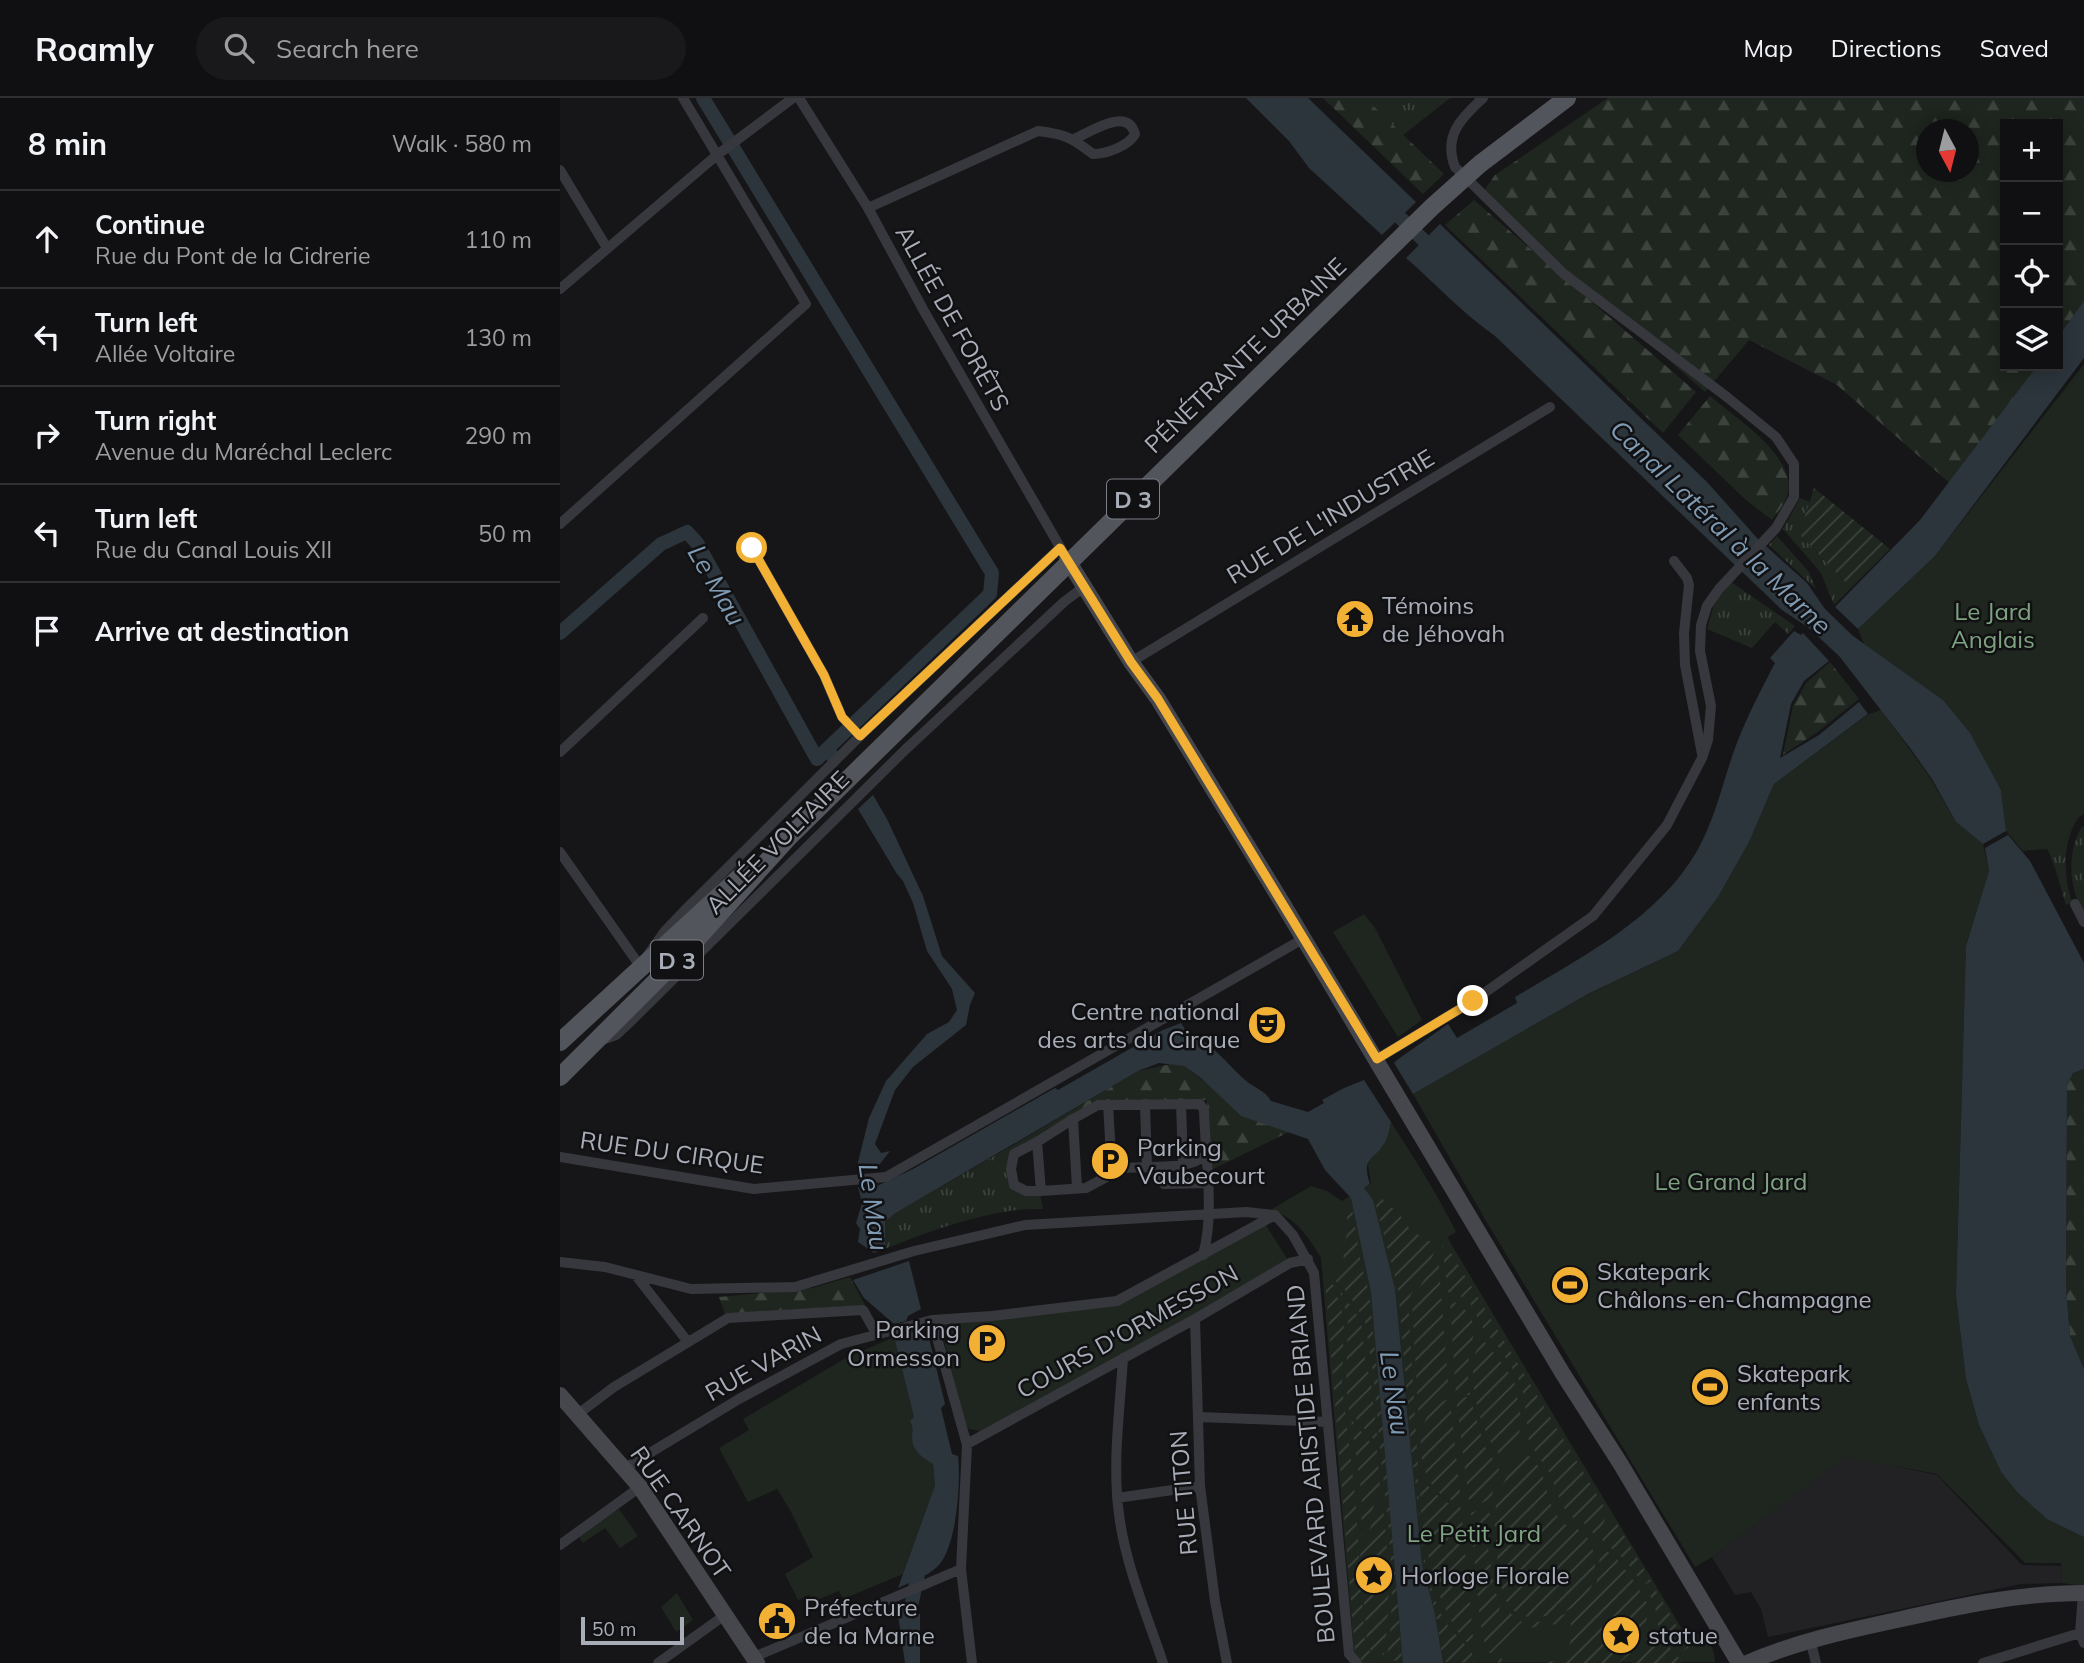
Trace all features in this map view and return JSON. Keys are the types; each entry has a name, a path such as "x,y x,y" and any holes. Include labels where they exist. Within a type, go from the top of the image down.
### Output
{"main road":[{"name":"PÉNÉTRANTE URBAINE","path":"789,837 1432,207 1480,164 1567,98"},
{"path":"1063,554 1131,662 1158,699 1740,1663"},
{"name":"ALLÉE VOLTAIRE","path":"560,1042 739,877 789,837"},
{"name":"ALLÉE VOLTAIRE","path":"560,1077 687,950 789,837"},
{"name":"RUE CARNOT","path":"560,1395 640,1487 756,1660"},
{"path":"1747,1663 1810,1639 2013,1597 2084,1593"}],"street":[{"path":"560,524 806,304 719,154 683,98"},
{"path":"560,289 719,154 793,98"},
{"name":"ALLÉE DE FORÊTS","path":"799,98 868,208 923,311 1063,554"},
{"path":"1377,1059 1473,1001 1593,915 1667,825 1702,758 1708,740 1711,706 1700,651 1701,625 1707,606 1727,580 1776,528 1794,497 1794,464 1776,437 1564,274 1455,167 1449,152 1455,126 1483,98"},
{"path":"868,208 1038,131 1074,139 1093,154 1101,154 1132,141 1135,134 1130,124 1124,120 1074,139"},
{"path":"560,170 607,248"},
{"name":"RUE DE L'INDUSTRIE","path":"1131,662 1550,407"},
{"path":"752,548 824,675 842,717 858,734"},
{"name":"ALLÉE VOLTAIRE","path":"640,967 672,923 858,734 1063,554"},
{"path":"1674,561 1689,585 1684,633 1685,664 1702,758"},
{"name":"ALLÉE VOLTAIRE","path":"596,1041 612,1037 630,1022 905,750 1084,587"},
{"path":"560,752 703,618"},
{"path":"560,852 640,967"},
{"path":"2074,904 2084,922"},
{"name":"RUE DU CIRQUE","path":"560,1157 754,1189 886,1177 1303,939"},
{"path":"1181,1103 1184,1165"},
{"path":"1108,1104 1112,1174"},
{"path":"1145,1104 1148,1167 1164,1184 1207,1183"},
{"path":"1203,1255 1208,1237 1209,1214 1204,1110 1200,1104 1098,1105 1014,1154 1011,1169 1014,1185 1026,1191 1086,1188 1123,1168 1184,1165 1196,1163 1205,1156"},
{"path":"1073,1119 1077,1188"},
{"path":"1037,1142 1041,1191"},
{"path":"1184,1165 1195,1167 1207,1183"},
{"path":"560,1262 605,1267 691,1289 795,1287 900,1256 1025,1225 1246,1212 1275,1215 1308,1259"},
{"path":"1209,1214 1214,1233 1221,1245"},
{"name":"RUE VARIN","path":"625,1468 739,1399 841,1344 932,1320 992,1316 1117,1301 1275,1215"},
{"name":"COURS D'ORMESSON","path":"967,1444 1195,1319 1290,1263 1308,1259"},
{"name":"BOULEVARD ARISTIDE BRIAND","path":"1308,1259 1314,1273 1349,1654 1357,1663"},
{"path":"637,1277 688,1342"},
{"path":"578,1414 614,1387 728,1318 863,1310 877,1335"},
{"name":"RUE TITON","path":"1195,1319 1199,1486 1215,1601 1227,1663"},
{"path":"932,1320 967,1444 961,1569 972,1663"},
{"path":"1123,1358 1116,1479 1119,1515 1133,1572 1163,1663"},
{"path":"1198,1417 1328,1422"},
{"path":"1117,1498 1199,1486"},
{"path":"560,1545 640,1487"},
{"path":"756,1660 961,1569"},
{"path":"1983,1663 2082,1638 2084,1593"},
{"path":"658,1663 725,1615"},
{"path":"1810,1639 1816,1663"}],"shaded area":[{"path":"1846,1456 1937,1475 2022,1565 2061,1566 2062,1583 2021,1584 1768,1637 1761,1609 1751,1592 1735,1595 1712,1557"}],"green space":[{"path":"1323,98 1365,98 1444,174 1423,194"},
{"path":"1362,98 1450,98 1402,136"},
{"path":"1608,98 2084,98 2084,310 2063,338 2063,119 2000,119 2000,371 2038,371 1952,485 1837,385 1749,340 1705,392 1560,265 1483,192 1495,175"},
{"path":"1474,200 1696,392 1663,433 1445,225"},
{"name":"Le Jard Anglais","path":"2084,364 2084,814 2078,818 2060,848 2023,851 2006,831 2001,790 1943,700 1864,644 1858,629 1935,556"},
{"path":"1710,396 1762,440 1784,467 1788,482 1787,496 1772,520 1746,500 1678,435"},
{"path":"1814,488 1890,549 1851,588 1799,534"},
{"path":"1800,498 1810,502 1799,534 1851,588 1834,605 1821,573 1783,529"},
{"path":"1777,536 1809,572 1816,589 1769,545"},
{"path":"1731,582 1795,626 1788,634 1775,622 1752,648 1707,629 1714,605"},
{"path":"1830,662 1859,699 1783,755 1793,706 1806,683"},
{"name":"Le Grand Jard","path":"1881,710 1929,776 1956,822 1983,844 1989,871 1966,946 1956,1296 1966,1379 1979,1425 2001,1472 2017,1492 2050,1520 2084,1536 2084,1586 2062,1583 2061,1563 2025,1563 1937,1474 1846,1457 1695,1567 1486,1221 1413,1094 1585,996 1678,951 1716,900 1749,842 1774,784 1869,714"},
{"path":"2078,818 2067,848 2067,881 2072,902 2066,905 2039,827"},
{"path":"2082,826 2084,915 2075,893 2071,870 2073,848"},
{"path":"1364,914 1375,928 1422,1020 1398,1037 1333,932"},
{"path":"1171,1064 1184,1066 1208,1084 1241,1116 1289,1132 1211,1170 1207,1100 1119,1101 1070,1117 1008,1148 1138,1071"},
{"path":"2084,1069 2084,1369 2070,1336 2066,1288 2067,1085 2073,1073"},
{"path":"1070,1117 1011,1152 1013,1188 1040,1194 1043,1209 1024,1209 984,1216 885,1249 885,1221 894,1214 1008,1148"},
{"name":"Le Petit Jard","path":"1391,1122 1456,1232 1448,1237 1450,1242 1688,1639 1698,1634 1706,1640 1713,1649 1715,1662 1361,1663 1354,1653 1321,1258 1301,1229 1272,1209 1311,1186 1327,1191 1342,1201 1371,1184 1368,1164 1374,1153 1384,1145"},
{"path":"1380,1195 1410,1229 1426,1240 1439,1244 1408,1300 1418,1467 1413,1467 1398,1288 1374,1198"},
{"path":"1352,1209 1361,1264 1369,1292 1387,1470 1382,1470 1374,1381 1365,1321 1348,1293 1333,1278 1339,1274 1337,1268 1346,1262 1340,1249 1348,1231 1346,1212"},
{"path":"1264,1222 1288,1260 1194,1317 981,1431 969,1429 963,1421 940,1323 1117,1301"},
{"path":"1442,1246 1447,1246 1608,1513 1597,1538 1587,1525 1570,1516 1562,1505 1549,1472 1529,1442 1524,1396 1519,1380 1501,1350 1485,1332 1468,1299 1448,1292"},
{"path":"1438,1255 1449,1395 1430,1406 1419,1425 1412,1301"},
{"path":"850,1277 865,1305 725,1314 719,1297 813,1288"},
{"path":"1325,1278 1334,1286 1344,1319 1342,1386 1355,1495 1365,1643 1371,1654 1364,1663 1355,1652"},
{"path":"1339,1289 1361,1321 1378,1444 1349,1411 1346,1383 1348,1318"},
{"path":"1450,1300 1460,1305 1472,1319 1476,1329 1468,1362 1470,1395 1456,1396"},
{"path":"894,1337 914,1417 914,1448 933,1464 935,1485 903,1574 843,1599 839,1591 812,1602 809,1595 798,1600 785,1574 813,1557 790,1510 777,1489 748,1502 719,1448 749,1430 743,1419 844,1359"},
{"path":"1482,1340 1514,1380 1521,1418 1519,1435 1506,1460 1488,1437 1476,1403 1473,1367"},
{"path":"1470,1397 1484,1445 1499,1469 1491,1499 1481,1503 1469,1501 1456,1398"},
{"path":"1450,1399 1461,1502 1445,1497 1433,1486 1421,1453 1421,1435 1426,1418 1436,1406"},
{"path":"1351,1419 1377,1451 1381,1498 1376,1501 1361,1537 1362,1497"},
{"name":"Le Petit Jard","path":"1526,1454 1542,1474 1556,1514 1563,1523 1578,1529 1590,1542 1595,1568 1592,1586 1583,1600 1566,1611 1540,1617 1522,1615 1508,1604 1501,1585 1496,1543 1495,1513 1499,1494 1516,1462"},
{"path":"1414,1469 1418,1469 1420,1526 1431,1585 1444,1620 1472,1653 1476,1663 1443,1662 1437,1620 1424,1565"},
{"path":"1383,1474 1388,1474 1402,1661 1389,1660 1387,1657 1392,1588"},
{"path":"1421,1479 1443,1501 1461,1508 1474,1648 1461,1636 1450,1618 1432,1570 1422,1519"},
{"path":"1380,1506 1385,1521 1388,1568 1384,1655 1372,1653 1367,1643 1360,1551"},
{"path":"619,1509 638,1536 620,1548 605,1528 583,1543 578,1536"},
{"path":"1480,1509 1489,1512 1490,1522 1473,1548 1471,1513"},
{"path":"1612,1515 1651,1581 1644,1585 1626,1561 1601,1539"},
{"path":"1487,1541 1495,1592 1501,1602 1496,1623 1500,1624 1505,1609 1522,1622 1491,1653 1487,1653 1480,1622 1474,1553"},
{"path":"1600,1546 1616,1558 1648,1605 1646,1626 1630,1654 1619,1663 1545,1663 1568,1657 1572,1629 1570,1622 1529,1628 1503,1647 1503,1663 1498,1663 1499,1648 1525,1623 1548,1621 1584,1606 1595,1590"},
{"path":"1653,1585 1689,1647 1678,1654 1668,1636 1658,1627 1658,1616 1648,1590"},
{"path":"677,1593 693,1620 676,1632 661,1607"},
{"path":"1653,1632 1658,1633 1683,1663 1632,1663"}],"water":[{"path":"1246,98 1308,98 1416,202 1382,235 1309,168 1289,141"},
{"path":"1440,224 1707,482 1758,539 1807,583 1825,609 1853,636 1943,700 1970,733 2001,790 2006,831 1983,844 1956,822 1932,779 1840,657 1809,628 1782,610 1495,336 1406,258"},
{"path":"2084,301 2084,358 1935,556 1858,629 1835,607 1920,520 2033,371 2063,371 2063,330"},
{"path":"1794,631 1801,635 1803,633 1829,661 1804,681 1791,704 1780,758 1819,735 1859,702 1868,714 1774,784 1749,842 1718,897 1678,951 1588,994 1413,1094 1394,1063 1397,1060 1448,1024 1457,1038 1517,1003 1515,997 1616,935 1661,897 1681,875 1709,827 1738,740 1775,663 1770,658"},
{"path":"873,795 923,896 942,956 975,993 966,1025 913,1067 895,1090 875,1144 881,1153 890,1151 876,1169 858,1171 869,1118 886,1081 927,1034 949,1022 957,1010 952,989 927,951 913,903 903,881 858,809"},
{"path":"2008,835 2030,861 2084,963 2084,1069 2073,1073 2067,1085 2066,1288 2070,1336 2084,1369 2084,1537 2047,1519 2017,1492 2001,1472 1979,1425 1966,1379 1956,1296 1966,946 1989,871 1985,848"},
{"name":"Le Nau","path":"1181,1023 1188,1034 1212,1048 1271,1101 1308,1112 1324,1103 1322,1100 1364,1080 1391,1122 1385,1142 1368,1164 1370,1184 1364,1188 1373,1200 1395,1289 1422,1565 1434,1610 1443,1663 1403,1663 1371,1292 1351,1198 1325,1170 1308,1139 1241,1116 1201,1078 1184,1066 1159,1063 1138,1071 894,1214 885,1222 885,1249 874,1253 858,1242 860,1229 856,1223 862,1203 858,1187 877,1186 913,1169 1055,1088 1058,1090 1163,1030"},
{"path":"909,1261 921,1309 908,1316 906,1321 894,1324 864,1298 853,1280"},
{"path":"908,1331 923,1333 929,1338 945,1404 941,1408 952,1454 958,1456 959,1481 953,1531 944,1558 928,1574 898,1588 935,1485 933,1464 919,1454 912,1443 910,1421 914,1417 894,1337"},
{"path":"916,1600 917,1614 920,1614 920,1663 905,1663 897,1608"}],"waterway":[{"path":"703,98 992,573 990,594 827,749"},
{"name":"Canal Latéral à la Marne","path":"1388,206 1436,252"},
{"name":"Le Mau","path":"560,633 661,544 687,532 697,543 817,759 827,749 833,757"},
{"name":"Le Mau","path":"908,1620 921,1561"}],"place":[{"name":"Témoins de Jéhovah","path":"1355,619"},
{"name":"Centre national des arts du Cirque","path":"1267,1025"},
{"name":"Parking Vaubecourt","path":"1110,1161"},
{"name":"Skatepark Châlons-en-Champagne","path":"1570,1285"},
{"name":"Parking Ormesson","path":"987,1343"},
{"name":"Skatepark enfants","path":"1710,1387"},
{"name":"Horloge Florale","path":"1374,1575"},
{"name":"Préfecture de la Marne","path":"777,1621"},
{"name":"statue","path":"1621,1635"}],"route":[{"path":"752,548 824,675 842,717 860,736 1060,548 1131,662 1158,699 1377,1059 1473,1001"}]}
